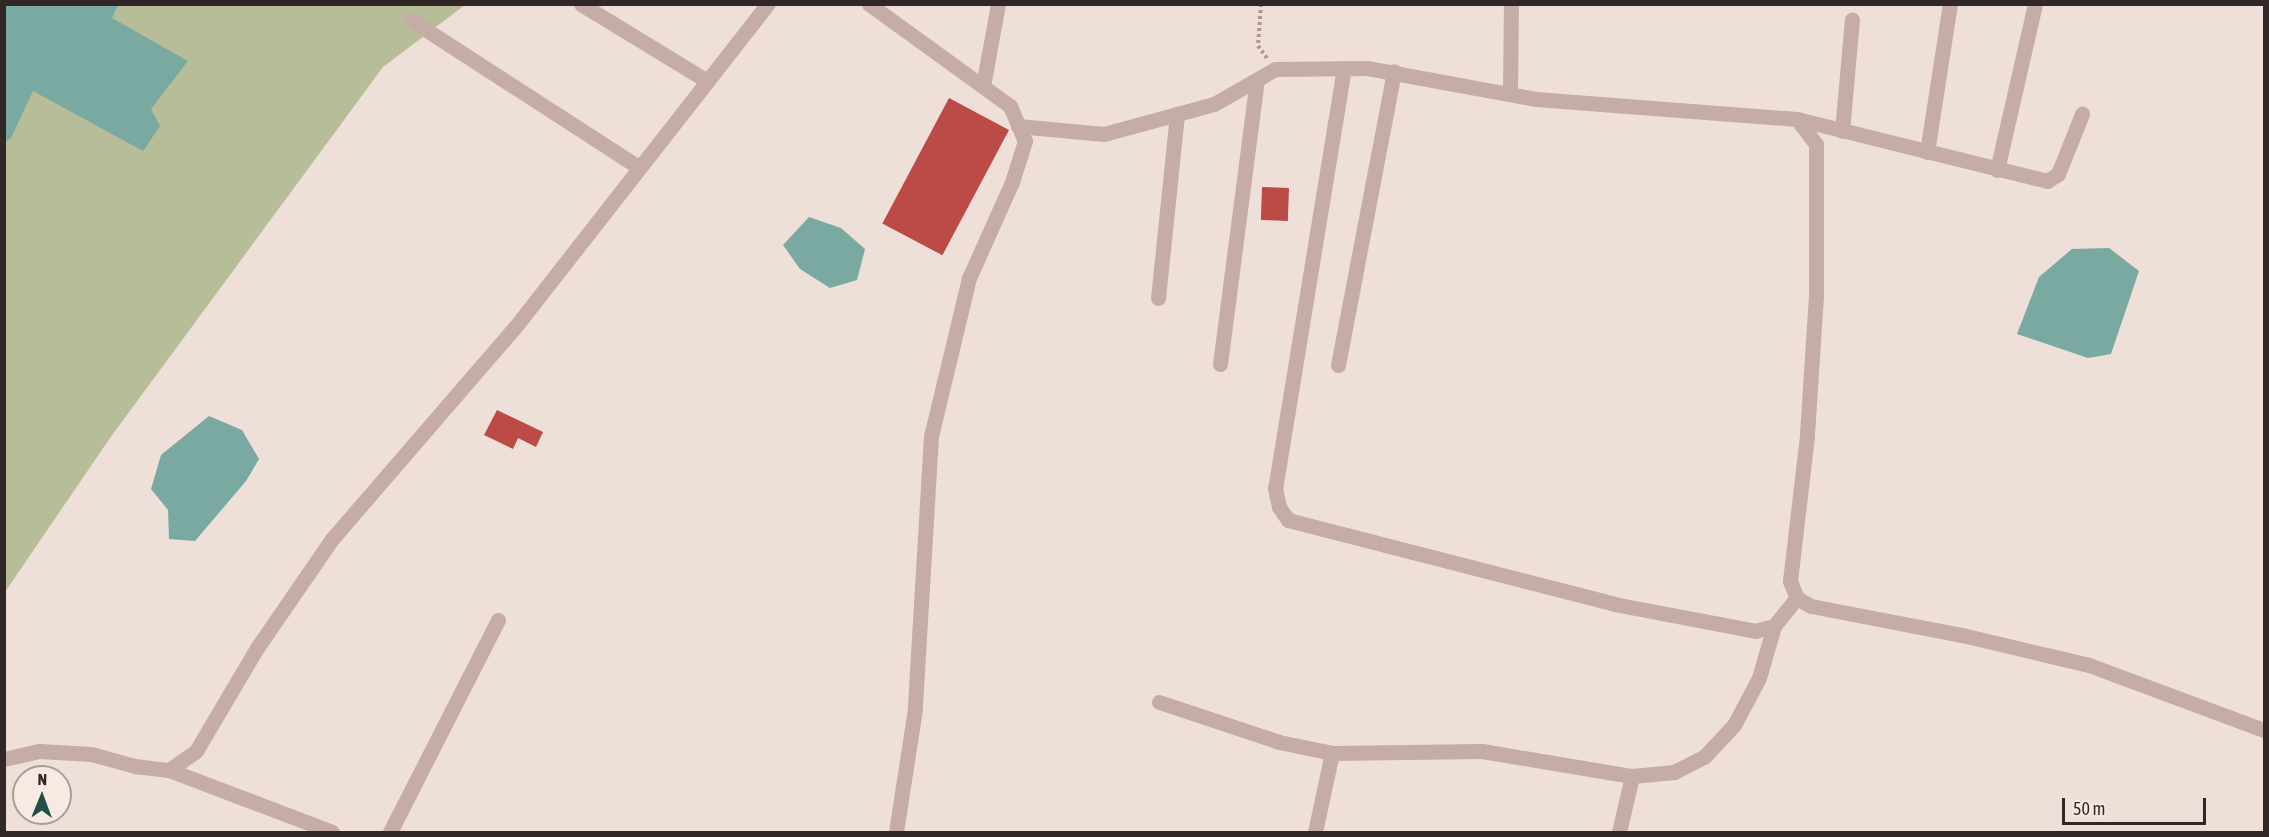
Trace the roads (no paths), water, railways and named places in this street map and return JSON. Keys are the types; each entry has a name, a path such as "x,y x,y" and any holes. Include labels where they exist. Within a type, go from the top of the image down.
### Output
{"street":[{"path":"581,4 707,81"},
{"path":"169,770 196,752 257,648 332,539 516,326 638,167 768,4"},
{"path":"869,4 1010,106 1025,141 1012,182 969,278 931,436 915,709 896,832"},
{"path":"983,86 998,4"},
{"path":"1510,94 1511,4"},
{"path":"1927,152 1950,4"},
{"path":"1997,170 2035,4"},
{"path":"1842,131 1852,19"},
{"path":"411,21 638,167"},
{"path":"1018,126 1104,134 1214,104 1275,69 1344,68 1394,71 1510,94 1797,119 2039,181 2052,179 2082,114"},
{"path":"1344,68 1275,488 1279,507 1288,520 1614,604 1755,631 1774,626"},
{"path":"1338,365 1394,71"},
{"path":"1220,364 1257,80"},
{"path":"1158,298 1177,114"},
{"path":"1797,119 1816,144 1816,295 1807,436 1790,581 1797,598 1811,606 1962,635 2089,665 2265,730"},
{"path":"1159,702 1279,742 1332,753 1482,751 1632,776 1674,771 1704,757 1721,741 1759,678 1774,626 1797,598"},
{"path":"390,832 498,620"},
{"path":"4,759 39,751 92,754 135,766 169,770 332,832"},
{"path":"1315,832 1332,753"},
{"path":"1619,832 1632,776"}],"water":[{"path":"5,4 118,5 112,18 188,61 151,109 160,126 143,151 33,91 11,138 5,142"},
{"path":"809,217 841,228 865,249 857,280 830,288 800,269 783,245"},
{"path":"2109,248 2139,271 2111,354 2088,358 2017,334 2039,277 2072,249"},
{"path":"209,416 242,430 259,459 246,481 195,541 169,539 168,510 151,489 161,455"}]}
